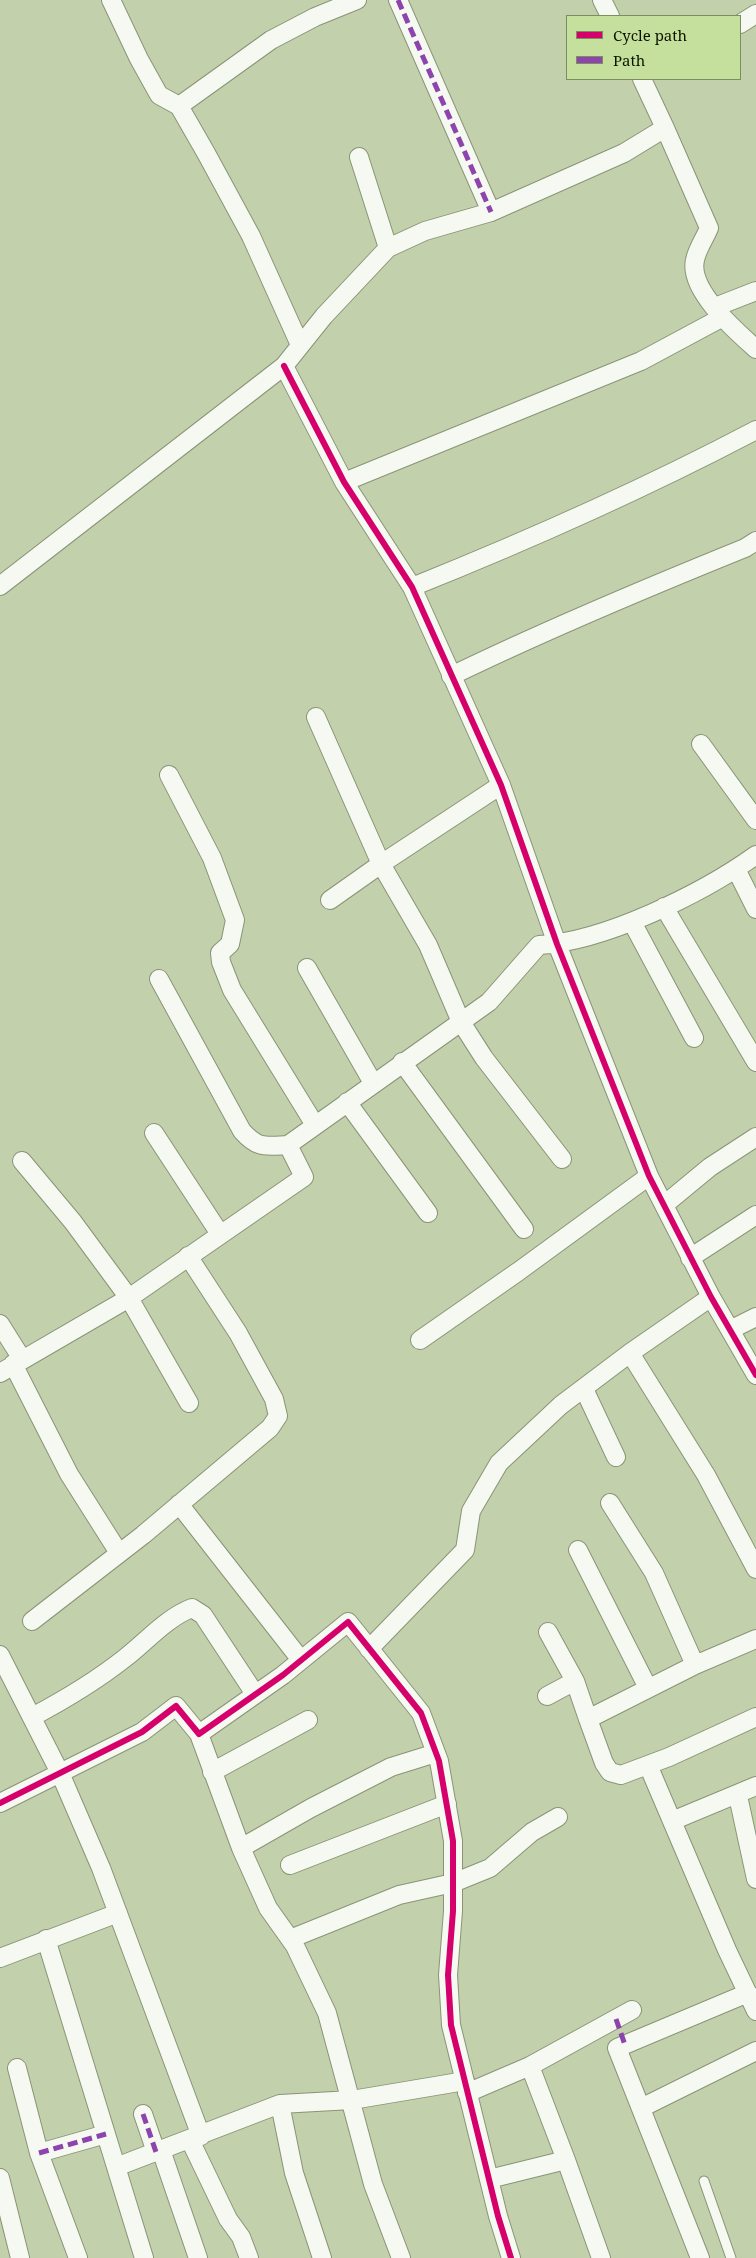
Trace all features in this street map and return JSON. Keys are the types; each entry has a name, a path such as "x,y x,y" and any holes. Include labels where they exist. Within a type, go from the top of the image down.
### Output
{"street":[{"path":"111,0 139,59 159,95 179,106 251,236 300,345"},
{"path":"179,106 271,40 315,17 357,0"},
{"path":"398,0 491,212"},
{"path":"602,0 610,15"},
{"path":"741,23 756,15"},
{"path":"642,80 709,228 695,260 696,276 705,295 756,349"},
{"path":"0,586 284,366 324,316 388,248 425,230 491,212 624,153 665,128"},
{"path":"359,157 388,248"},
{"path":"344,482 641,361 756,290"},
{"path":"284,366 344,482 412,587 501,785 557,944 649,1176 690,1258 756,1375"},
{"path":"412,587 561,524 694,463 756,430"},
{"path":"451,676 544,631 745,548 756,541"},
{"path":"316,717 381,864 428,945 461,1022 484,1058 562,1159"},
{"path":"701,744 756,820"},
{"path":"169,775 212,858 235,920 230,944 220,953 221,962 232,990 315,1125"},
{"path":"330,900 501,785"},
{"path":"159,980 242,1131 250,1140 260,1146 288,1145 402,1062 489,1002 540,945 557,944 632,922 736,869 756,855"},
{"path":"736,869 756,909"},
{"path":"664,906 756,1062"},
{"path":"632,922 694,1038"},
{"path":"307,968 373,1083"},
{"path":"402,1062 524,1229"},
{"path":"346,1102 428,1214"},
{"path":"154,1133 220,1234"},
{"path":"664,1205 710,1167 756,1137"},
{"path":"12,1366 129,1298 304,1177 288,1145"},
{"path":"22,1161 74,1222 129,1298 189,1403"},
{"path":"420,1340 519,1271 649,1176"},
{"path":"690,1258 756,1215"},
{"path":"32,1621 179,1504 270,1428 278,1416 274,1398 242,1341 188,1256"},
{"path":"369,1649 465,1550 471,1511 499,1463 561,1406 630,1353 711,1297"},
{"path":"730,1330 756,1317"},
{"path":"0,1324 12,1366 69,1474 119,1553"},
{"path":"630,1353 706,1475 756,1569"},
{"path":"584,1388 616,1457"},
{"path":"610,1503 654,1573 695,1665"},
{"path":"179,1504 301,1660"},
{"path":"578,1550 648,1688"},
{"path":"32,1718 65,1700 125,1659 180,1613 192,1608 202,1615 255,1694"},
{"path":"199,1734 301,1660 348,1622 421,1713 436,1753 453,1841 453,1882 448,1976 450,2015 466,2087 511,2258"},
{"path":"548,1632 575,1681 604,1763 610,1772 621,1775 648,1765 756,1717"},
{"path":"588,1719 695,1665 756,1638"},
{"path":"0,1656 60,1773 118,1913 196,2138 228,2219 241,2237 249,2258"},
{"path":"547,1696 575,1681"},
{"path":"0,1803 142,1732 176,1706 199,1734 241,1848 268,1908 290,1939 327,2014 352,2100 372,2184 402,2258"},
{"path":"212,1772 308,1720"},
{"path":"241,1848 311,1808 391,1767 436,1753"},
{"path":"648,1765 756,2011"},
{"path":"672,1821 738,1796 756,1786"},
{"path":"738,1796 756,1879"},
{"path":"290,1865 446,1804"},
{"path":"290,1939 400,1895 453,1882 490,1868 532,1832 558,1817"},
{"path":"0,1958 118,1913"},
{"path":"46,1939 143,2258"},
{"path":"700,2258 617,2048 748,1992"},
{"path":"116,2167 196,2138 280,2104 352,2100 466,2087 530,2066 632,2010"},
{"path":"616,2019 625,2045"},
{"path":"641,2108 756,2051"},
{"path":"530,2066 601,2258"},
{"path":"17,2068 39,2153 78,2258"},
{"path":"280,2104 294,2173 322,2258"},
{"path":"143,2114 198,2258"},
{"path":"39,2153 106,2134"},
{"path":"489,2178 566,2160"},
{"path":"0,2178 20,2258"}],"lane":[{"path":"704,2181 731,2258"}],"marked path":[{"path":"398,0 491,212"},
{"path":"616,2019 625,2045"},
{"path":"143,2114 156,2152"},
{"path":"39,2153 106,2134"}],"cycle path":[{"path":"284,366 344,482 412,587 501,785 557,944 649,1176 711,1297 756,1375"},
{"path":"0,1803 142,1732 176,1706 199,1734 283,1675 348,1622 421,1713 439,1761 453,1841 453,1911 448,1975 451,2025 498,2216 511,2258"}]}
